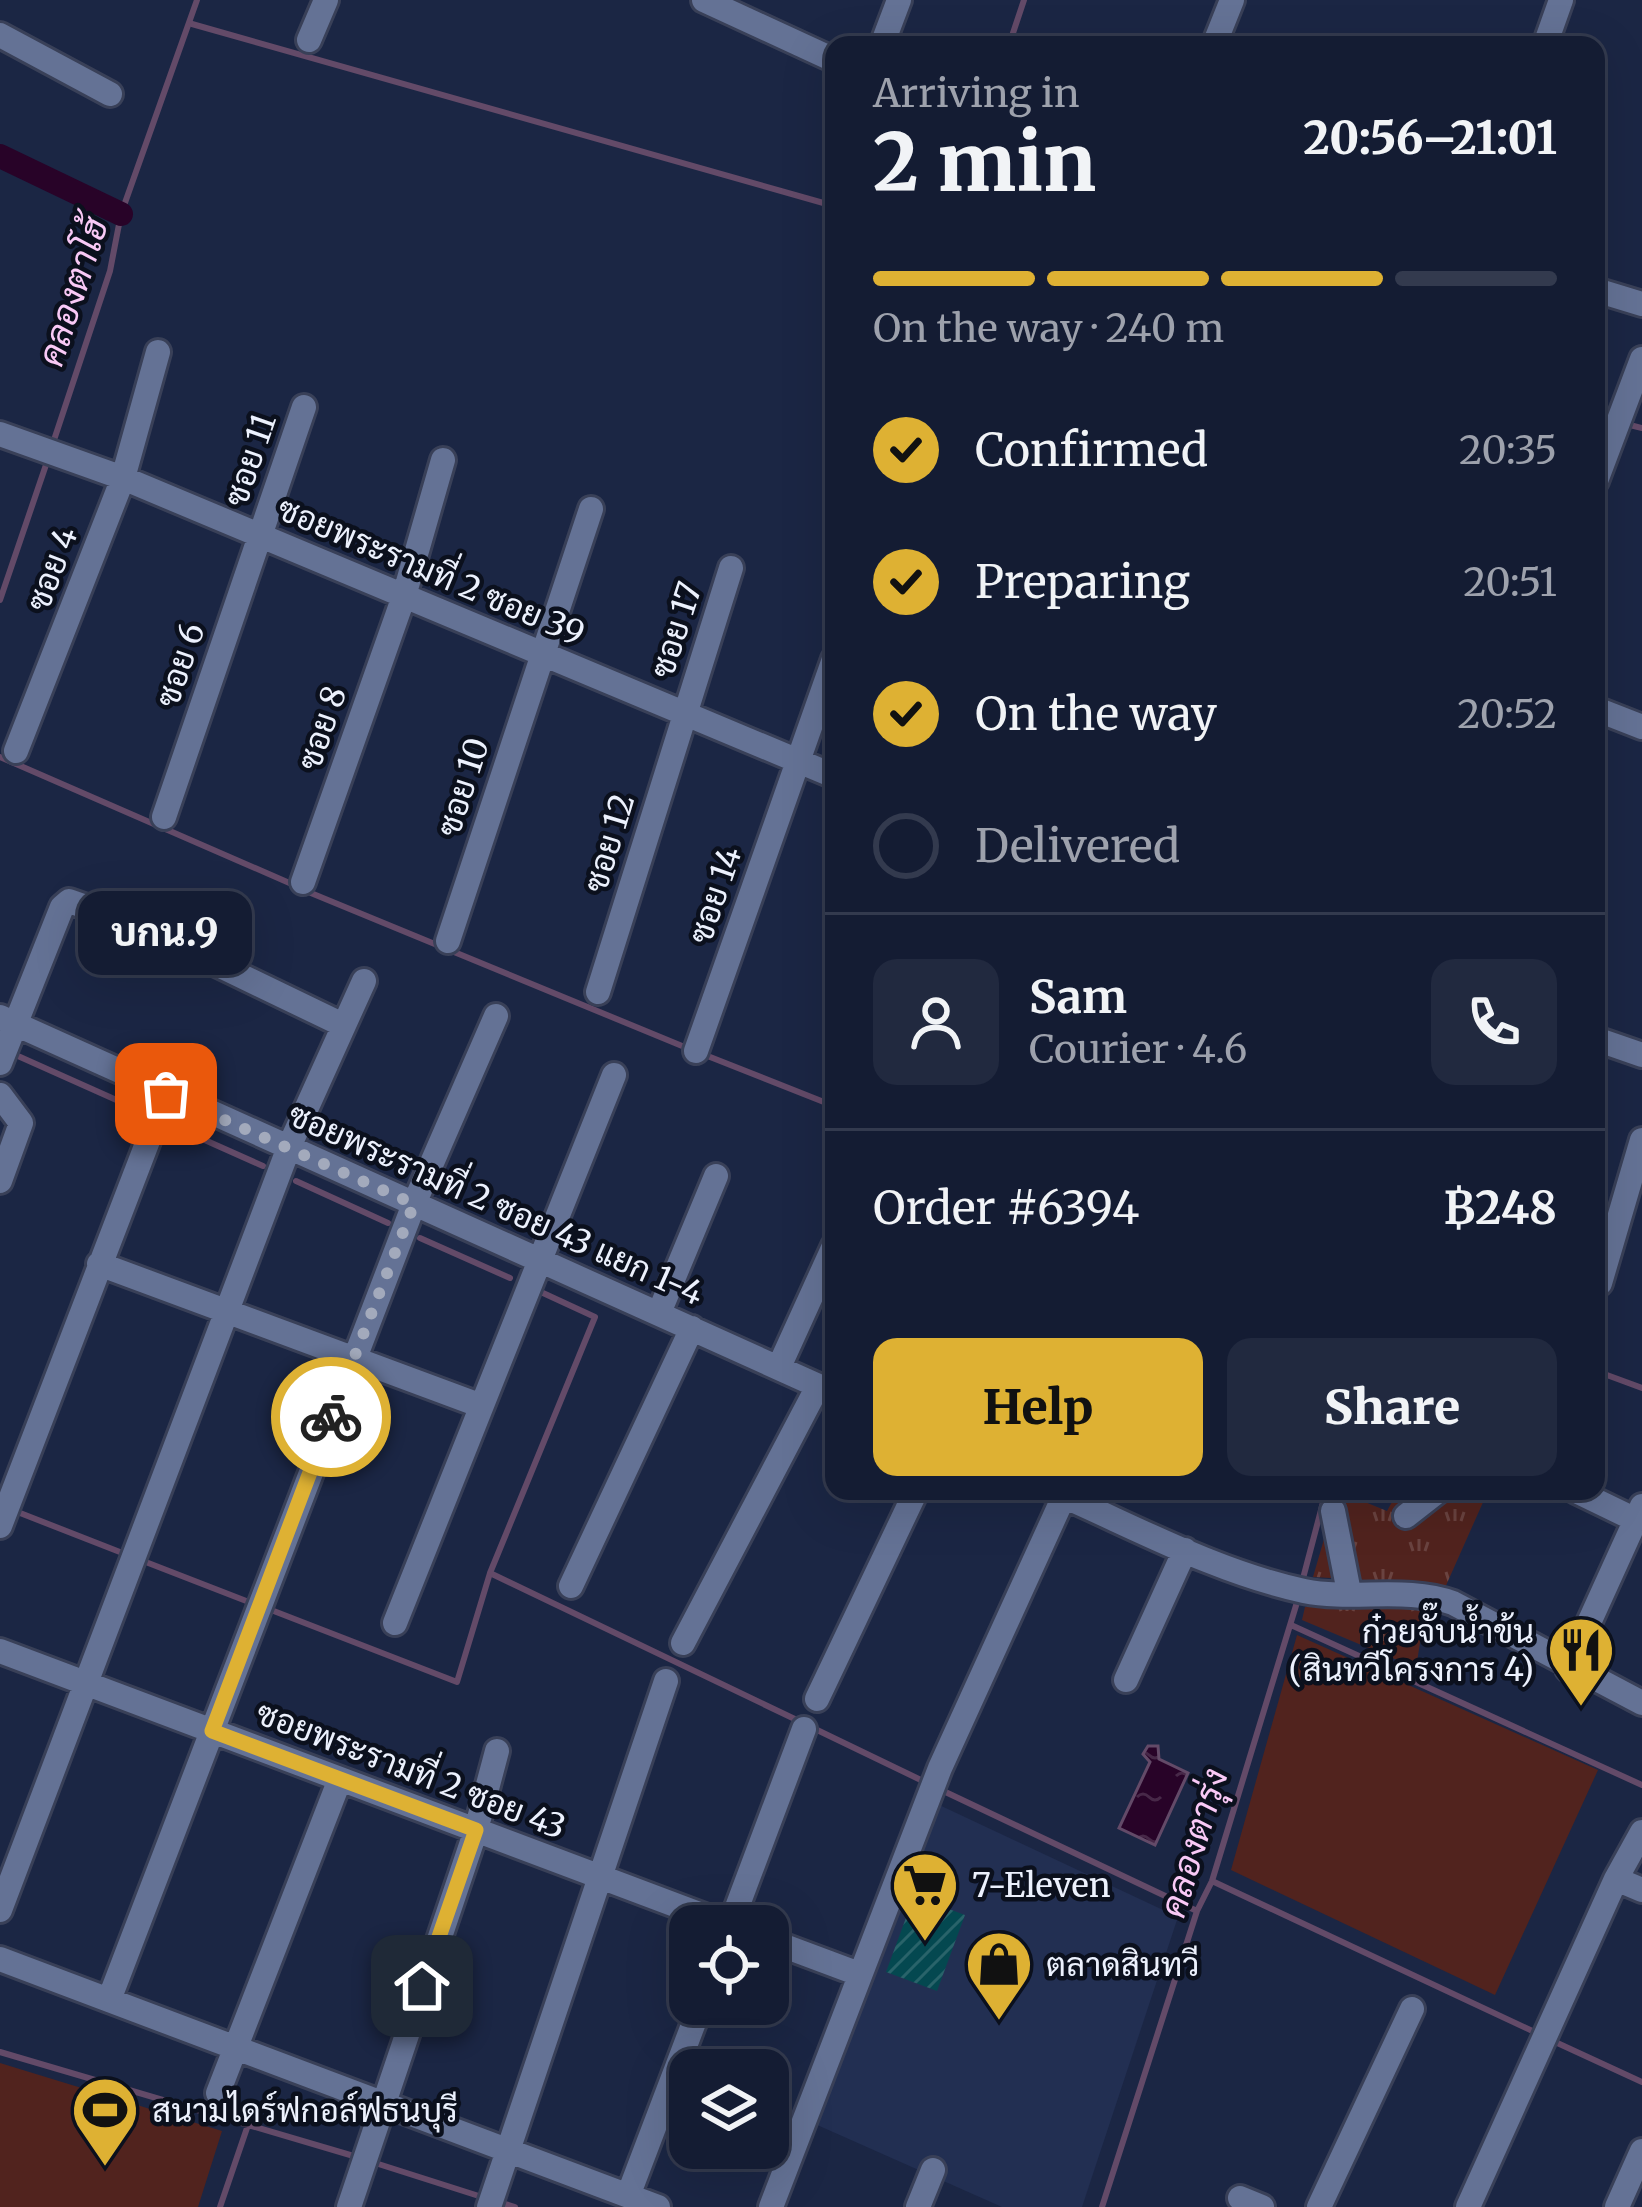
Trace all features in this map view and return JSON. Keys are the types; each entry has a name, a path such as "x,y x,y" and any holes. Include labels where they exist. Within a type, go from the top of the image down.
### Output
{"street":[{"path":"309,40 326,0"},
{"path":"704,0 825,56"},
{"path":"885,36 899,0"},
{"path":"1218,36 1232,0"},
{"path":"1548,36 1562,0"},
{"path":"0,34 110,94"},
{"path":"1605,293 1642,304"},
{"name":"ซอย 4","path":"16,751 123,478 158,352"},
{"path":"1605,460 1642,359"},
{"name":"ซอย 11","path":"259,534 304,407"},
{"name":"ซอยพระรามที่ 2 ซอย 39","path":"0,434 123,478 825,772"},
{"name":"ซอย 8","path":"303,882 404,596 443,460"},
{"name":"ซอย 10","path":"448,941 591,509"},
{"name":"ซอย 6","path":"164,817 259,534"},
{"name":"ซอย 17","path":"684,712 731,568"},
{"name":"ซอย 14","path":"696,1051 825,683"},
{"name":"ซอย 12","path":"598,992 684,712"},
{"path":"1605,713 1642,727"},
{"path":"0,1063 9,1021 69,901 132,923"},
{"path":"206,959 343,1024"},
{"path":"0,1910 289,1147 364,981"},
{"path":"109,2000 414,1204 496,1016"},
{"name":"ซอยพระรามที่ 2 ซอย 43 แยก 1-4","path":"9,1021 825,1390"},
{"path":"1605,1042 1642,1055"},
{"path":"395,1623 614,1075"},
{"path":"0,1525 166,1094"},
{"path":"0,1095 21,1123 0,1181"},
{"path":"1605,1266 1642,1140"},
{"path":"658,1313 716,1176"},
{"path":"99,1264 479,1405"},
{"path":"779,1367 825,1266"},
{"path":"571,1586 692,1328"},
{"path":"683,1643 825,1392"},
{"path":"817,1699 912,1500"},
{"path":"771,2207 940,1768 1055,1500"},
{"path":"1072,1500 1185,1550 1310,1592 1431,1595 1642,1703"},
{"path":"1406,1516 1426,1500"},
{"path":"1568,1669 1639,1513 1602,1500"},
{"path":"1333,1511 1349,1592"},
{"path":"1126,1680 1185,1550"},
{"name":"ซอยพระรามที่ 2 ซอย 43","path":"0,1652 674,1905"},
{"path":"489,2207 666,1681"},
{"path":"738,1905 804,1729"},
{"path":"349,2207 476,1830 497,1751"},
{"path":"218,2093 340,1779"},
{"path":"1468,2207 1616,1879 1642,1832"},
{"path":"1616,1879 1642,1890"},
{"path":"789,1948 860,1974"},
{"path":"0,1959 658,2207"},
{"path":"1318,2207 1412,2009"},
{"path":"628,2196 692,2025"},
{"path":"1617,2207 1642,2151"},
{"path":"918,2207 933,2170"}],"shaded area":[{"name":"ตลาดสินทวี","path":"935,1803 1178,1917 1082,2207 1002,2207 815,2124"}],"green space":[{"path":"1335,1500 1360,1500 1387,1511 1393,1500 1484,1500 1444,1590 1418,1583 1313,1577"},
{"path":"1426,1605 1416,1668 1302,1620 1305,1607"},
{"path":"1297,1635 1598,1770 1495,1995 1231,1870"},
{"name":"สนามไดร์ฟกอล์ฟธนบุรี","path":"0,2063 222,2131 198,2207 0,2207"}],"water":[{"path":"1148,1746 1158,1746 1159,1759 1188,1773 1155,1845 1119,1828 1150,1762 1143,1754"}],"building":[{"name":"7-Eleven","path":"914,1896 965,1915 937,1991 886,1972"}],"waterway":[{"name":"คลองตาโฮ้","path":"53,443 110,271 121,214 197,0"},
{"path":"1012,36 1024,0"},
{"path":"192,24 825,203"},
{"path":"0,156 121,214"},
{"path":"1622,423 1642,428"},
{"name":"คลองตาโฮ้","path":"0,600 49,456"},
{"path":"0,757 294,885"},
{"path":"306,891 687,1048"},
{"path":"9,1052 150,1115"},
{"path":"700,1053 825,1102"},
{"path":"162,1121 263,1166"},
{"path":"296,1181 388,1223"},
{"path":"420,1238 510,1278"},
{"path":"266,1608 457,1682 490,1573 595,1317 543,1293"},
{"path":"1605,1374 1642,1388"},
{"name":"คลองตารุ่ง","path":"1301,1586 1324,1500"},
{"path":"15,1511 125,1554"},
{"path":"138,1559 254,1604"},
{"path":"490,1573 801,1722"},
{"name":"คลองตารุ่ง","path":"1102,2207 1197,1911 1212,1881 1298,1599"},
{"path":"1291,1625 1642,1785"},
{"path":"813,1728 925,1782"},
{"path":"937,1788 1197,1911"},
{"path":"1212,1881 1541,2035"},
{"path":"1553,2041 1642,2082"},
{"path":"0,2052 357,2157"},
{"path":"220,2207 248,2125"},
{"path":"369,2161 482,2197"},
{"path":"495,2201 515,2207"}],"way so far":[{"path":"166,1094 414,1204 331,1417"}],"place":[{"name":"บกน.9","path":"166,1094"},
{"name":"ก๋วยจั๊บน้ำข้น (สินทวีโครงการ 4)","path":"1581,1709"},
{"name":"7-Eleven","path":"925,1944"},
{"name":"ตลาดสินทวี","path":"999,2023"},
{"name":"สนามไดร์ฟกอล์ฟธนบุรี","path":"105,2169"}],"route":[{"path":"331,1417 212,1731 476,1830 422,1986"}]}
